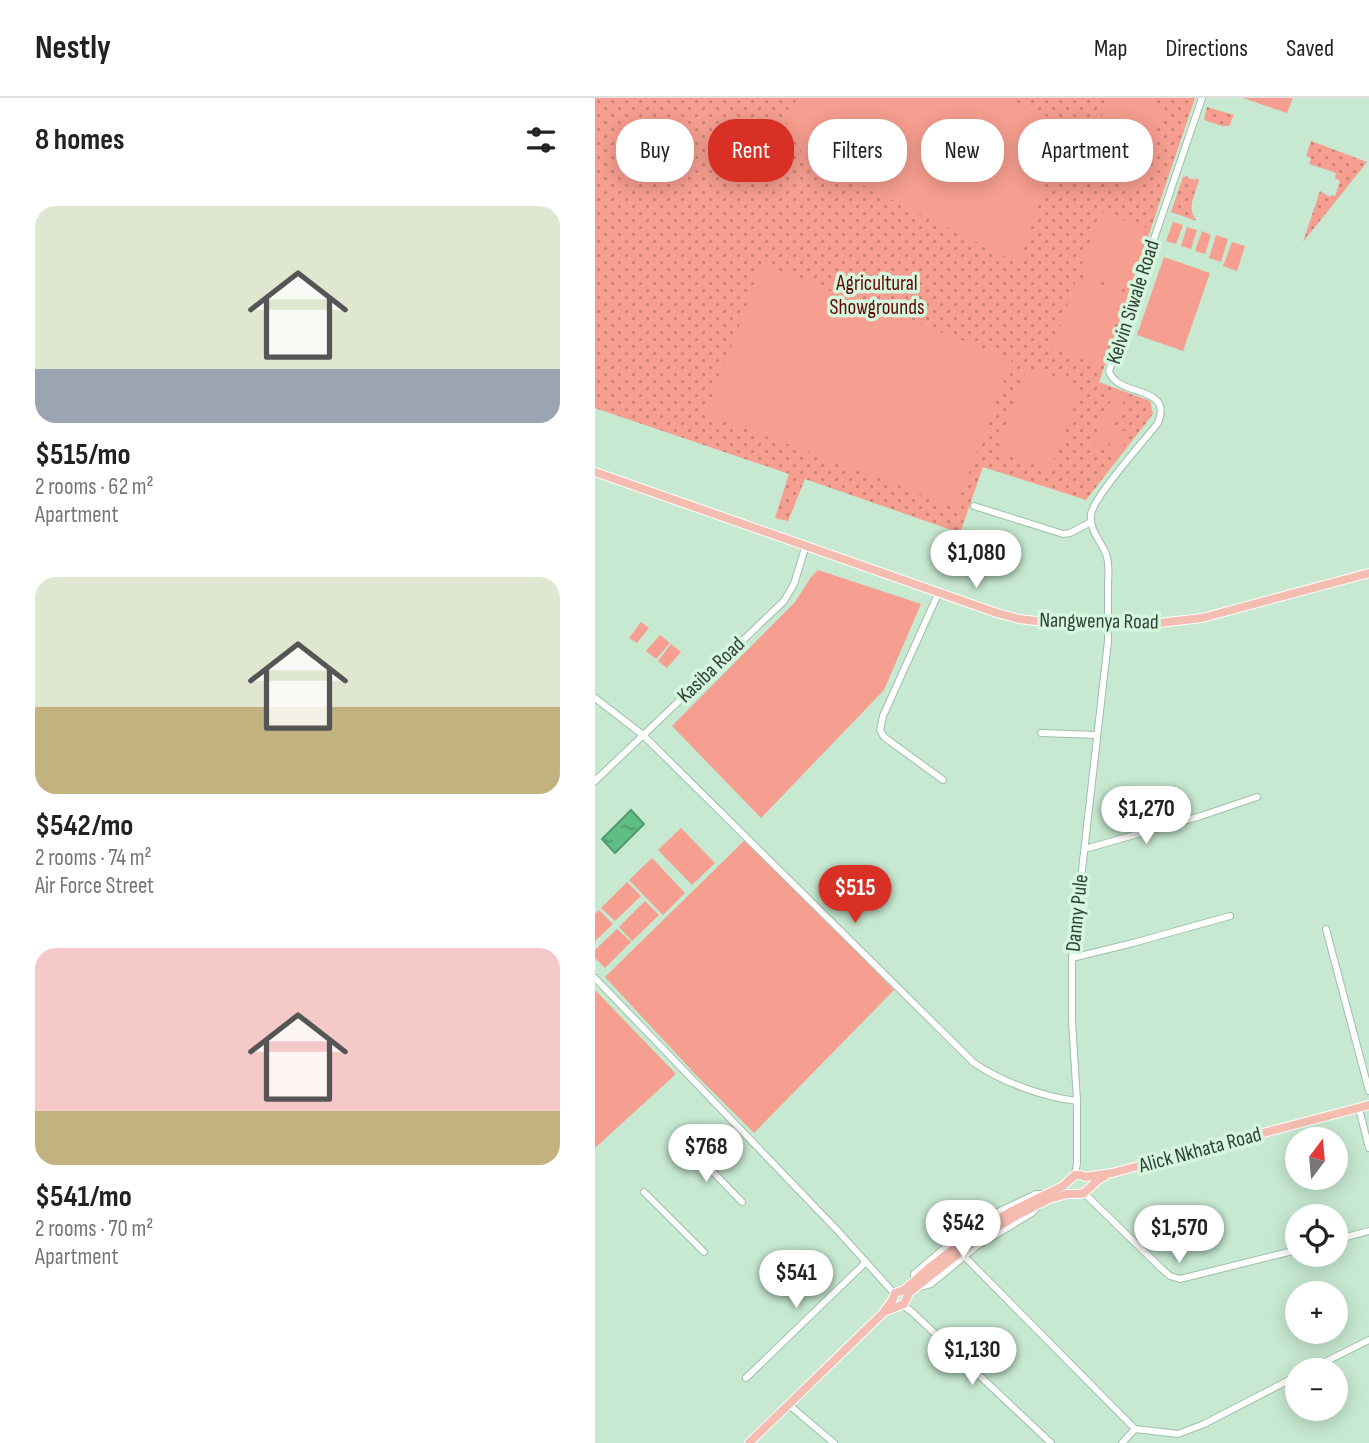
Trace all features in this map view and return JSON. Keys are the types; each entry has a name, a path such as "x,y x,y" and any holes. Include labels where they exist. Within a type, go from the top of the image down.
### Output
{"main road":[{"name":"Nangwenya Road","path":"595,472 1008,616 1035,622 1159,623 1202,618 1369,573"},
{"name":"Alick Nkhata Road","path":"982,1233 1012,1211 1078,1177 1112,1173 1369,1105"},
{"name":"Alick Nkhata Road","path":"1086,1190 1112,1173"},
{"path":"1078,1177 1088,1181 1086,1190 1074,1194 1069,1186 1078,1177"},
{"name":"Alick Nkhata Road","path":"749,1443 899,1297 968,1238 1049,1199 1074,1194"}],"street":[{"name":"Kelvin Siwale Road","path":"1091,522 1097,501 1161,416 1162,411 1157,399 1118,384 1109,371 1202,98"},
{"path":"974,506 1063,534 1091,522 1107,556 1108,623"},
{"name":"Kasiba Road","path":"595,781 784,601 794,584 806,545"},
{"path":"939,592 883,716 880,730 884,737 943,780"},
{"name":"Danny Pule","path":"1078,1177 1072,958 1108,623"},
{"path":"595,698 643,735 974,1063 991,1074 1018,1085 1064,1100 1077,1101"},
{"path":"1041,733 1097,735"},
{"path":"1084,849 1257,797"},
{"path":"1072,958 1230,916"},
{"path":"1326,929 1369,1091"},
{"path":"595,978 911,1311 1051,1443"},
{"path":"1359,1109 1369,1147"},
{"path":"689,1148 742,1202"},
{"path":"1086,1190 1170,1276 1180,1279 1285,1253"},
{"path":"644,1192 704,1252"},
{"name":"Alick Nkhata Road","path":"914,1285 914,1274 963,1232 1036,1194 1049,1194"},
{"path":"914,1285 931,1284 977,1246 1032,1213 1040,1203"},
{"path":"1348,1237 1369,1231"},
{"path":"952,1241 1135,1429 1178,1434 1204,1424 1285,1382"},
{"path":"746,1378 866,1262"},
{"path":"1333,1358 1369,1340"},
{"path":"789,1405 834,1443"},
{"path":"1122,1443 1135,1429"}],"green space":[{"name":"Agricultural Showgrounds","path":"595,98 1195,98 1099,382 1150,401 1153,414 1086,500 983,467 960,533 805,479 788,521 775,518 789,474 595,408"},
{"path":"799,98 1003,98 1052,119 1018,119 1018,182 1045,182 1018,263 857,182 907,182 907,119 808,119 808,158 803,155 794,137 794,119 785,119 783,115"},
{"path":"1108,98 1139,98 1165,107 1153,141 1153,119 1101,119"},
{"path":"1243,98 1293,98 1287,113"},
{"path":"1207,107 1234,115 1229,126 1204,120"},
{"path":"1311,141 1367,162 1303,242 1320,191 1330,197 1335,196 1340,181 1335,178 1336,173 1309,164 1311,158 1306,156"},
{"path":"1183,177 1199,180 1192,206 1197,221 1171,212"},
{"path":"1112,182 1139,182 1136,190"},
{"path":"1100,212 1150,229 1129,290 1079,273"},
{"path":"1173,222 1183,225 1176,244 1166,241"},
{"path":"1187,227 1197,230 1191,249 1181,246"},
{"path":"1202,231 1211,235 1205,254 1195,251"},
{"path":"1216,235 1228,239 1221,262 1209,258"},
{"path":"1232,242 1245,246 1237,271 1223,266"},
{"path":"1164,257 1210,273 1183,351 1137,335"},
{"path":"762,265 1012,359 956,507 706,414"},
{"path":"1077,277 1126,294 1101,365 1052,348"},
{"path":"1027,368 1080,387 1050,470 998,452"},
{"path":"1114,392 1126,396 1117,421 1105,416"},
{"path":"1102,420 1115,424 1107,449 1094,445"},
{"path":"1116,428 1128,433 1119,457 1107,453"},
{"path":"818,570 921,604 884,690 761,818 672,726 795,602"},
{"path":"641,622 649,628 637,643 629,638"},
{"path":"660,635 670,643 656,659 646,651"},
{"path":"671,644 681,652 667,668 658,661"},
{"path":"681,828 715,863 692,885 658,850"},
{"path":"746,839 894,990 754,1133 605,977"},
{"path":"652,858 685,893 663,915 629,880"},
{"path":"627,882 641,896 615,921 601,908"},
{"path":"645,901 659,915 632,941 619,927"},
{"path":"599,910 613,924 595,941 595,914"},
{"path":"617,929 631,942 605,968 595,958 595,950"},
{"path":"595,990 676,1074 595,1148"}],"water":[{"path":"631,810 644,824 615,853 602,839"}]}
